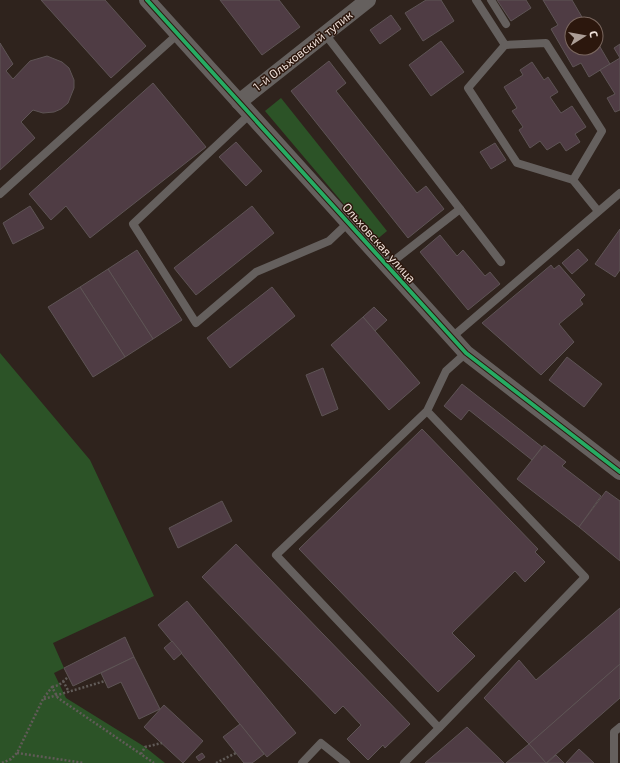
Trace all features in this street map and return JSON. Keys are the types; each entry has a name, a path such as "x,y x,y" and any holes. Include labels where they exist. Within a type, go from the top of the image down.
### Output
{"street":[{"name":"Ольховская улица","path":"147,0 466,353 620,472"},
{"name":"1-й Ольховский тупик","path":"239,102 368,0"}],"lane":[{"path":"476,0 505,45"},
{"path":"491,0 506,24"},
{"path":"0,194 178,34"},
{"path":"325,34 501,262"},
{"path":"573,180 602,131 546,43 505,45 468,88 517,163 573,180 598,211"},
{"path":"250,114 133,224 196,323 256,272 329,241 348,223"},
{"path":"451,338 620,193"},
{"path":"387,266 460,209"},
{"path":"439,728 276,555 427,411 446,371 466,353"},
{"path":"404,763 585,577 427,411"},
{"path":"614,763 614,732 620,727"},
{"path":"302,763 321,743 346,763"}],"path":[{"path":"2,763 11,759 17,753 43,699 52,687 68,677"},
{"path":"63,681 69,692"},
{"path":"43,699 105,681"},
{"path":"52,687 56,696 154,763"},
{"path":"140,754 145,747 162,743"},
{"path":"17,753 84,763"},
{"path":"216,763 236,753"},
{"path":"11,759 14,763"}],"green space":[{"path":"281,98 387,231 375,241 265,111"},
{"path":"0,353 90,460 154,596 53,643 64,668 54,673 66,698 145,747 165,763 0,763"}],"building":[{"path":"41,0 105,0 146,46 111,78"},
{"path":"220,0 279,0 300,27 262,55"},
{"path":"426,0 441,0 454,21 423,41 405,13"},
{"path":"497,0 526,0 531,8 511,21"},
{"path":"543,0 572,0 581,16 564,16 564,51 551,29 558,25"},
{"path":"391,15 401,29 380,44 370,30"},
{"path":"441,41 464,72 431,96 409,65"},
{"path":"0,43 13,64 6,71 13,79 30,61 47,56 62,62 69,68 74,80 74,88 68,103 61,109 54,112 43,113 33,110 21,122 35,138 0,170"},
{"path":"620,44 620,58 614,48"},
{"path":"604,54 610,64 589,77 581,63 573,67 567,56 604,56"},
{"path":"620,58 620,110 615,112 607,98 615,94 600,70"},
{"path":"329,61 346,83 336,91 417,193 426,186 444,209 408,238 291,91"},
{"path":"532,62 544,80 548,77 558,92 550,97 561,113 572,106 586,127 575,134 580,142 566,151 560,142 547,150 540,141 530,148 519,130 523,127 512,111 517,108 504,87 523,75 520,70"},
{"path":"153,83 206,147 90,238 66,206 51,220 29,194"},
{"path":"236,142 262,171 246,186 219,157"},
{"path":"495,143 506,160 491,169 480,152"},
{"path":"30,206 44,228 13,244 3,223"},
{"path":"252,206 274,233 196,295 174,268"},
{"path":"620,229 620,270 615,277 595,264"},
{"path":"440,235 457,256 463,250 485,276 490,272 500,284 468,310 420,252"},
{"path":"578,249 588,260 572,274 562,263"},
{"path":"137,250 182,320 153,339 108,269"},
{"path":"551,265 554,269 559,265 585,295 580,300 583,304 559,324 574,342 541,375 482,323"},
{"path":"108,269 153,339 125,357 80,287"},
{"path":"80,287 125,357 93,377 48,307"},
{"path":"272,287 295,316 230,368 207,338"},
{"path":"374,307 387,320 375,331 363,317"},
{"path":"363,317 420,383 389,410 331,345"},
{"path":"567,357 602,384 584,407 549,380"},
{"path":"323,368 338,409 322,416 306,375"},
{"path":"462,384 542,447 532,460 469,410 461,420 444,406"},
{"path":"422,429 538,549 535,552 545,562 525,582 515,571 452,633 475,656 438,692 299,549"},
{"path":"544,445 566,462 562,466 601,496 579,527 517,479"},
{"path":"606,491 620,501 620,561 579,527"},
{"path":"222,501 232,521 178,548 169,528"},
{"path":"236,544 410,724 385,748 383,745 368,760 347,739 361,725 343,706 335,714 202,577"},
{"path":"187,601 296,733 267,757 158,625"},
{"path":"620,608 620,664 529,744 484,698 519,660 536,680"},
{"path":"125,637 134,657 73,686 64,668"},
{"path":"172,641 182,653 174,660 164,648"},
{"path":"134,657 160,709 139,719 121,682 108,688 101,673"},
{"path":"620,664 620,698 546,763 529,744"},
{"path":"164,705 203,741 183,763 144,727"},
{"path":"240,724 264,754 252,763 244,763 223,737"},
{"path":"467,727 504,763 425,763"},
{"path":"529,744 546,763 506,763"},
{"path":"579,749 594,763 566,763"},
{"path":"202,753 205,757 199,761 196,757"},
{"path":"556,755 564,763 547,763"}],"cycle path":[{"path":"147,0 466,353 620,472"}]}
